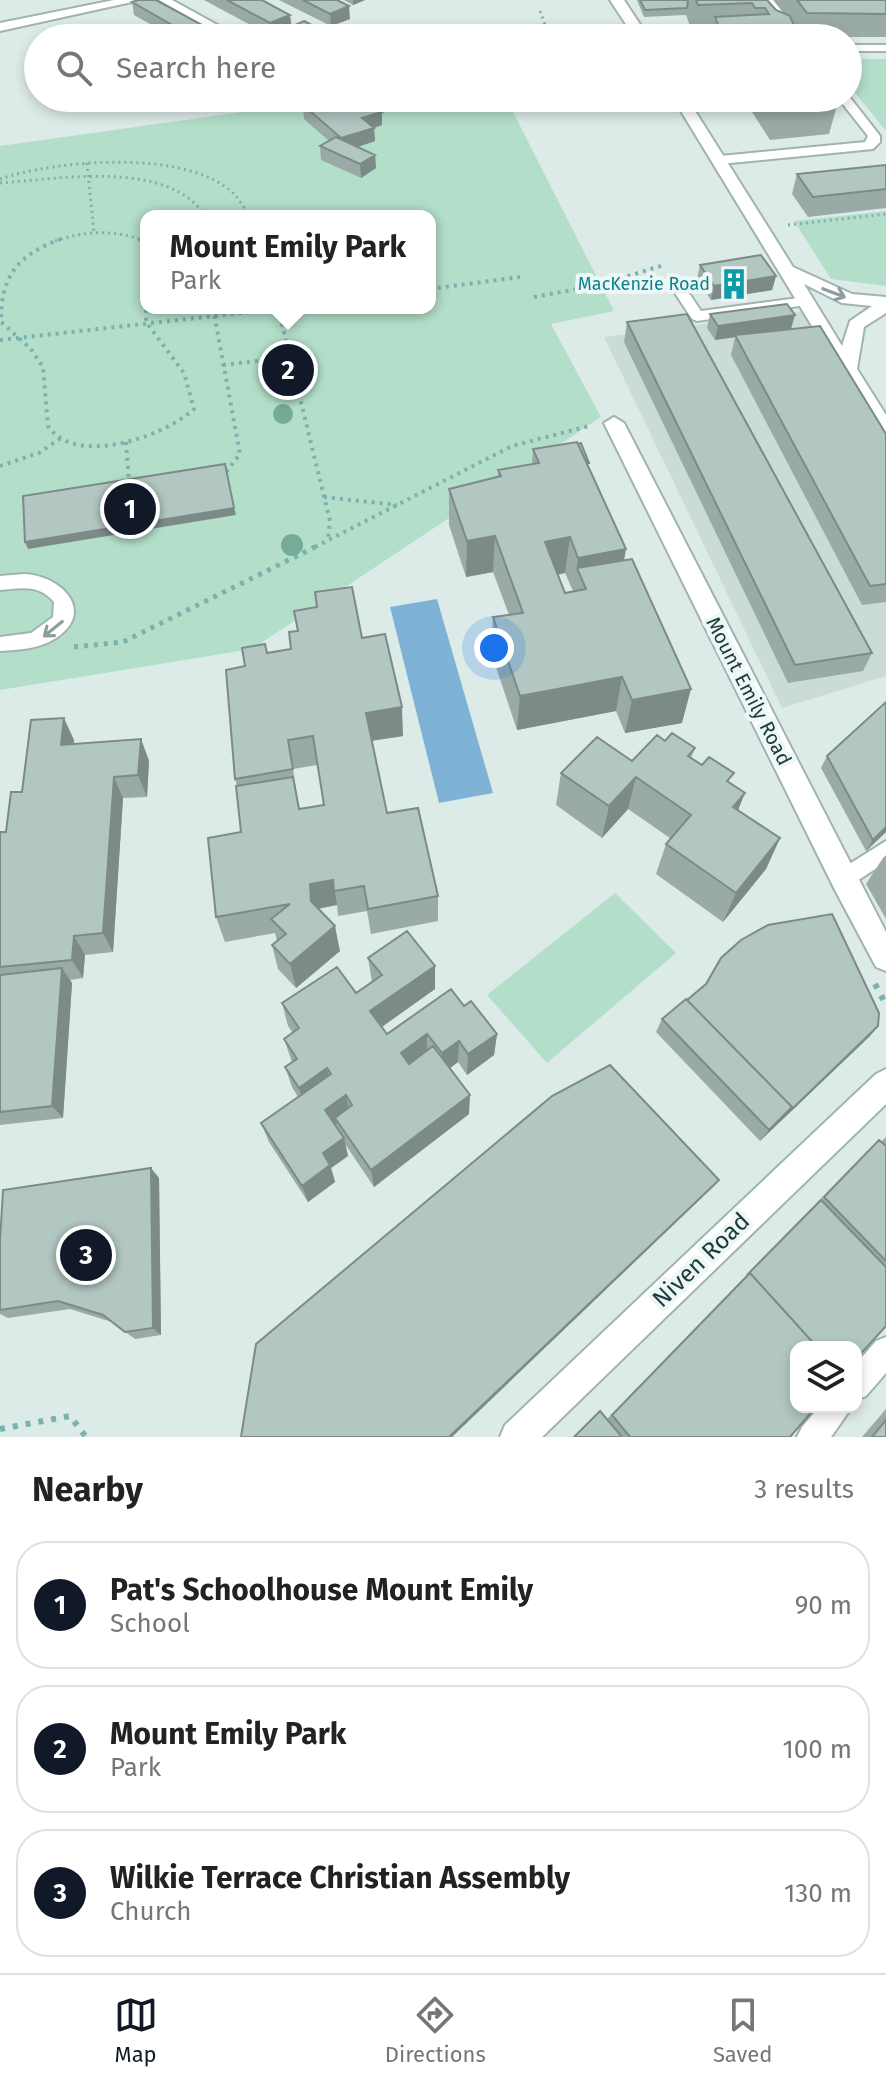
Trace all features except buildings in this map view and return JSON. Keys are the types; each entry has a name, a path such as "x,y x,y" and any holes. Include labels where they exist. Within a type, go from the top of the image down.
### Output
{"street":[{"path":"0,27 134,0"},
{"path":"617,0 633,24"},
{"path":"689,112 886,431"},
{"path":"787,269 848,299 886,304"},
{"path":"848,369 850,334 859,319 886,304"},
{"name":"Mount Emily Road","path":"614,423 843,880 886,958"},
{"name":"Niven Road","path":"517,1437 886,1084"}],"lane":[{"path":"164,0 209,24"},
{"path":"767,0 786,24"},
{"path":"862,48 886,48"},
{"path":"720,160 868,146 874,142 874,136 855,112"},
{"path":"676,284 697,316 806,301"},
{"path":"0,583 34,581 62,596 67,609 63,622 39,639 0,644"},
{"path":"843,880 886,850"},
{"path":"862,1379 886,1351"},
{"path":"812,1437 833,1413"}],"path":[{"path":"540,11 545,24"},
{"path":"87,163 94,233"},
{"path":"0,181 40,166 152,164 194,172 220,185 243,210"},
{"path":"0,181 136,179 172,186 194,198 201,210"},
{"path":"762,227 886,214"},
{"path":"140,240 94,233 42,246 21,259 4,282 1,322 35,352 45,369 48,398 45,416 50,431 83,445 126,442 166,432 185,421 194,409 194,395 177,358 146,322 146,314"},
{"path":"534,297 599,285 665,265"},
{"path":"436,288 520,277"},
{"path":"0,340 229,314"},
{"path":"279,314 324,497 331,534 325,542"},
{"path":"213,316 240,454 227,471"},
{"path":"223,365 290,357"},
{"path":"62,647 92,648 123,642 398,505 488,454 568,428 614,423"},
{"path":"0,466 39,453 61,438"},
{"path":"126,442 129,487"},
{"path":"324,497 398,505"},
{"path":"0,1429 70,1416 86,1437"}],"shaded area":[{"path":"802,311 886,450 886,676 782,708 604,337"}],"green space":[{"path":"862,59 886,59 886,131 862,101"},
{"path":"242,112 513,112 614,311 551,324 601,417 252,649 0,690 0,146"},
{"path":"886,211 886,286 831,279 794,221"},
{"path":"615,893 676,953 547,1063 487,995"}],"water":[{"path":"437,599 493,793 439,803 390,607"}],"place":[{"name":"MacKenzie Road","path":"734,284"},
{"name":"Mount Emily Park","path":"288,370"},
{"name":"Pat's Schoolhouse Mount Emily","path":"130,509"},
{"name":"Wilkie Terrace Christian Assembly","path":"86,1255"}]}
